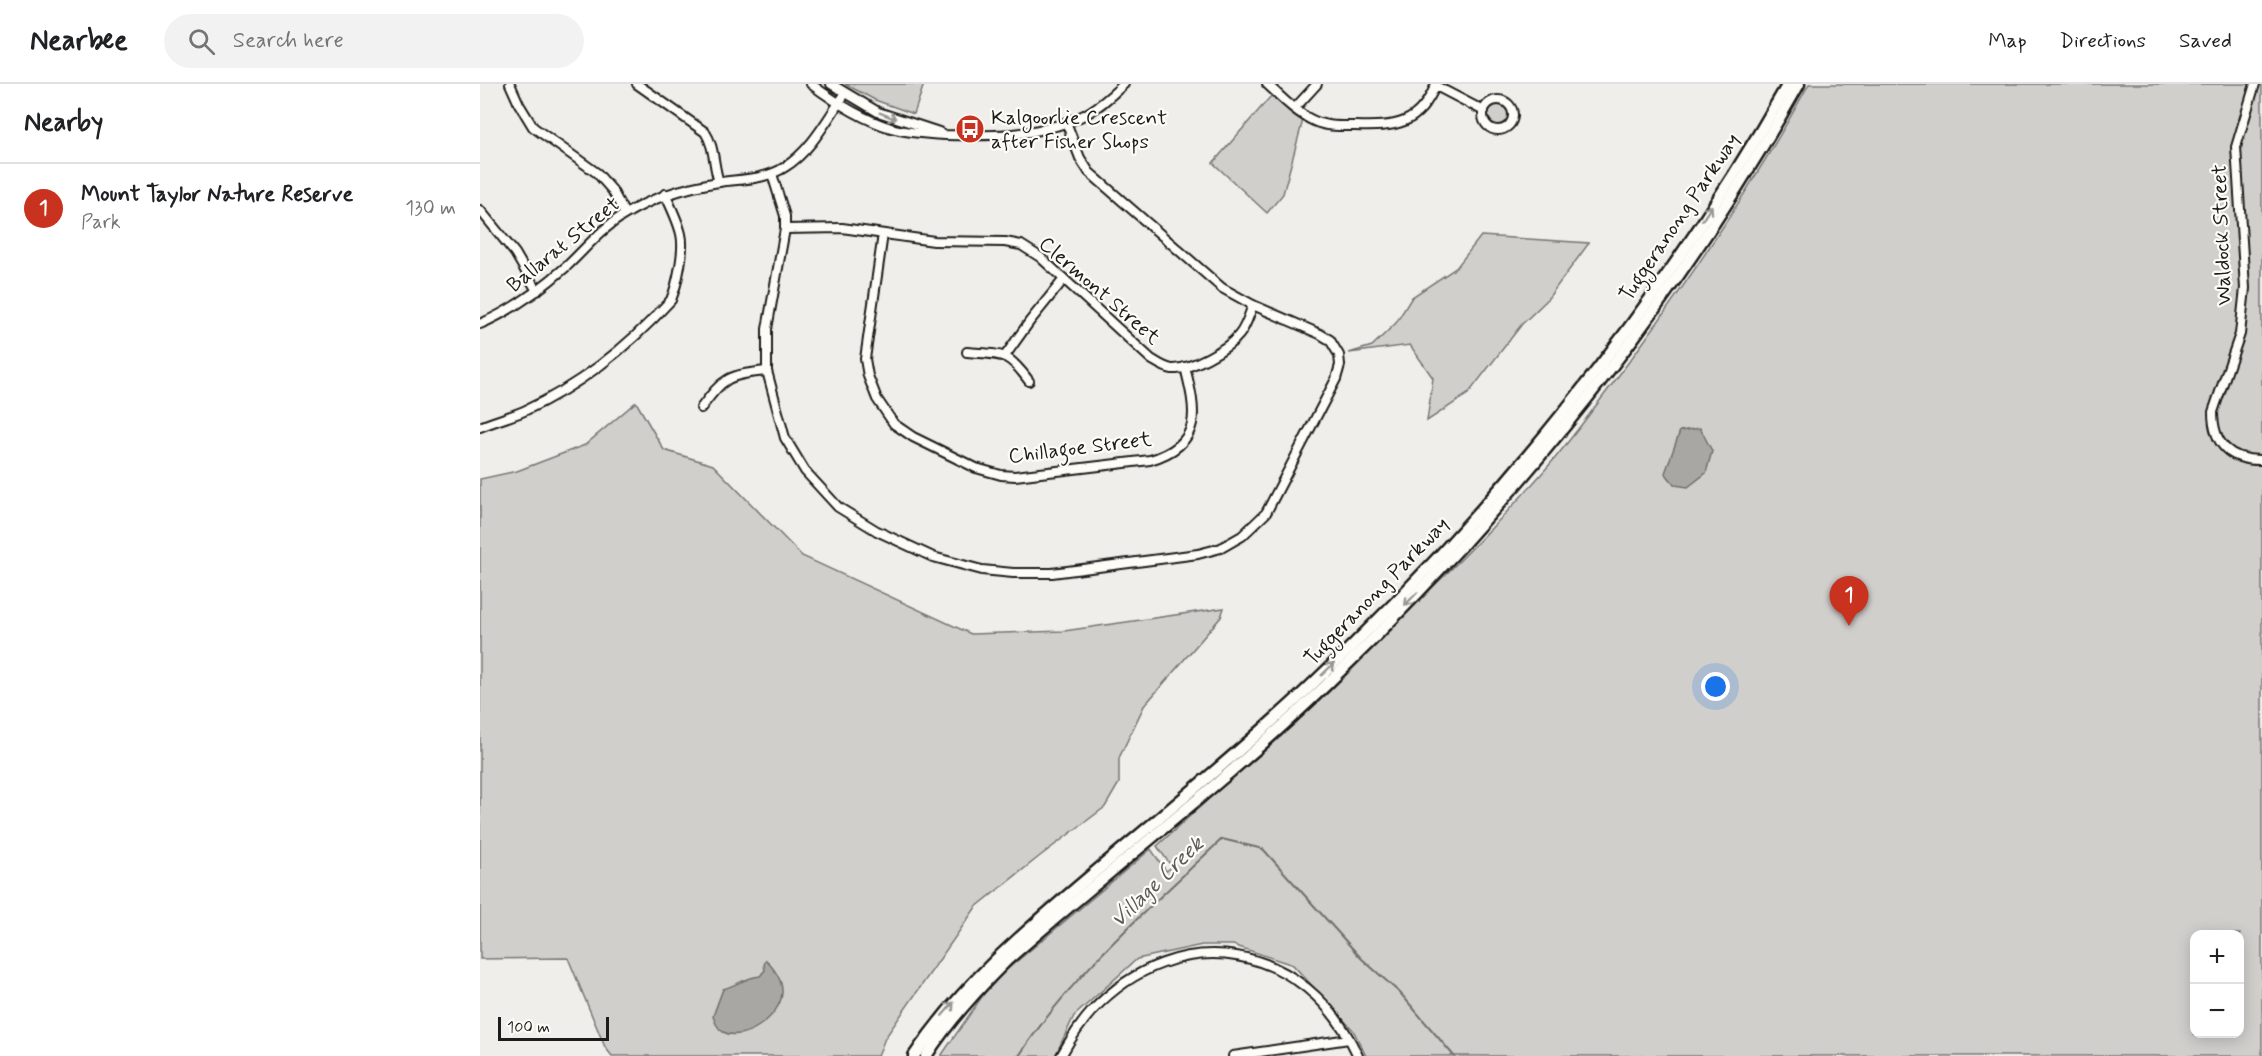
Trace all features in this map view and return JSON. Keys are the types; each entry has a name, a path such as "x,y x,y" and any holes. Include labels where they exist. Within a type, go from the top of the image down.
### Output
{"highway":[{"name":"Tuggeranong Parkway","path":"914,1056 940,1019 995,958 1292,704 1449,546 1549,430 1642,308 1735,172 1788,84"},
{"name":"Tuggeranong Parkway","path":"926,1056 973,996 1007,960 1222,778 1322,689 1469,537 1574,414 1666,291 1731,195 1799,84"}],"street":[{"path":"510,84 533,127 597,173 612,190 625,214"},
{"path":"637,84 705,132 712,143 719,182"},
{"path":"810,84 838,104 889,128 918,134 946,135 1013,135 1066,122 1095,108 1124,84"},
{"path":"831,84 878,112 946,135"},
{"path":"1267,84 1312,121 1324,126 1388,127 1411,118 1418,112 1436,85 1484,111"},
{"path":"1295,108 1317,84"},
{"name":"Waldock Street","path":"2255,84 2236,147 2245,288 2240,334 2213,412 2213,424 2216,436 2223,447 2247,460 2262,460"},
{"name":"Ballarat Street","path":"480,324 515,307 537,291 608,226 625,214 665,194 719,182 746,180 772,174 798,158 845,94"},
{"path":"772,174 785,216 785,229 767,329 767,371 784,438 805,471 838,507 877,531 933,557 982,570 1042,573 1198,554 1221,548 1242,536 1266,513 1336,379 1340,365 1339,355 1330,340 1320,333 1253,305 1211,280 1089,172 1080,158 1066,122"},
{"path":"480,427 522,411 578,381 604,362 671,300 675,290 682,245 681,235 665,194"},
{"path":"480,210 515,253 537,291"},
{"name":"Clermont Street","path":"785,229 843,228 934,241 1005,242 1021,245 1040,257 1151,359 1165,368 1185,367"},
{"name":"Chillagoe Street","path":"883,234 865,359 871,387 884,411 903,431 976,468 1001,475 1015,476 1150,460 1162,456 1176,449 1185,439 1193,420 1193,398 1185,367"},
{"path":"1005,356 1064,279"},
{"path":"1185,367 1234,342 1241,334 1253,305"},
{"path":"967,352 1005,356 1029,381"},
{"path":"701,408 722,382 741,374 767,371"},
{"path":"1061,1056 1094,1009 1130,979 1173,960 1207,954 1249,957 1287,974 1321,1002 1349,1039 1358,1056"},
{"path":"1233,1056 1349,1039"}],"shaded area":[{"path":"845,84 924,84 914,114 875,100"},
{"path":"1809,84 2262,84 2262,1056 1366,1056 1353,1030 1293,965 1233,945 1202,945 1137,959 1074,1016 1055,1056 941,1056 992,982 1151,849 1166,871 1172,867 1157,846 1408,611 1533,484 1589,415 1665,312 1730,217"},
{"path":"1271,96 1303,120 1283,194 1267,213 1213,163"},
{"path":"1498,103 1506,107 1510,115 1506,123 1498,127 1490,123 1486,115 1490,107"},
{"path":"1481,236 1589,243 1546,301 1522,324 1468,394 1427,421 1433,378 1410,345 1349,353 1372,346 1396,323 1412,297 1456,268"},
{"path":"636,402 664,450 713,465 802,556 971,634 1064,631 1224,608 1221,617 1144,706 1119,758 1119,783 1105,807 976,907 885,1038 878,1056 612,1056 605,1047 568,958 480,959 480,479 517,471 585,445"},
{"path":"1700,428 1712,451 1706,473 1688,487 1675,485 1665,473 1680,431"},
{"path":"766,960 781,984 780,1002 768,1018 751,1031 741,1034 723,1032 713,1016 723,989 760,976 765,970"}],"waterway":[{"name":"Village Creek","path":"1019,1056 1041,1025 1088,968 1222,839 1263,849 1361,958 1401,994 1454,1056"}],"place":[{"name":"Kalgoorlie Crescent after Fisher Shops","path":"970,129"},
{"name":"Mount Taylor Nature Reserve","path":"1849,626"}]}
